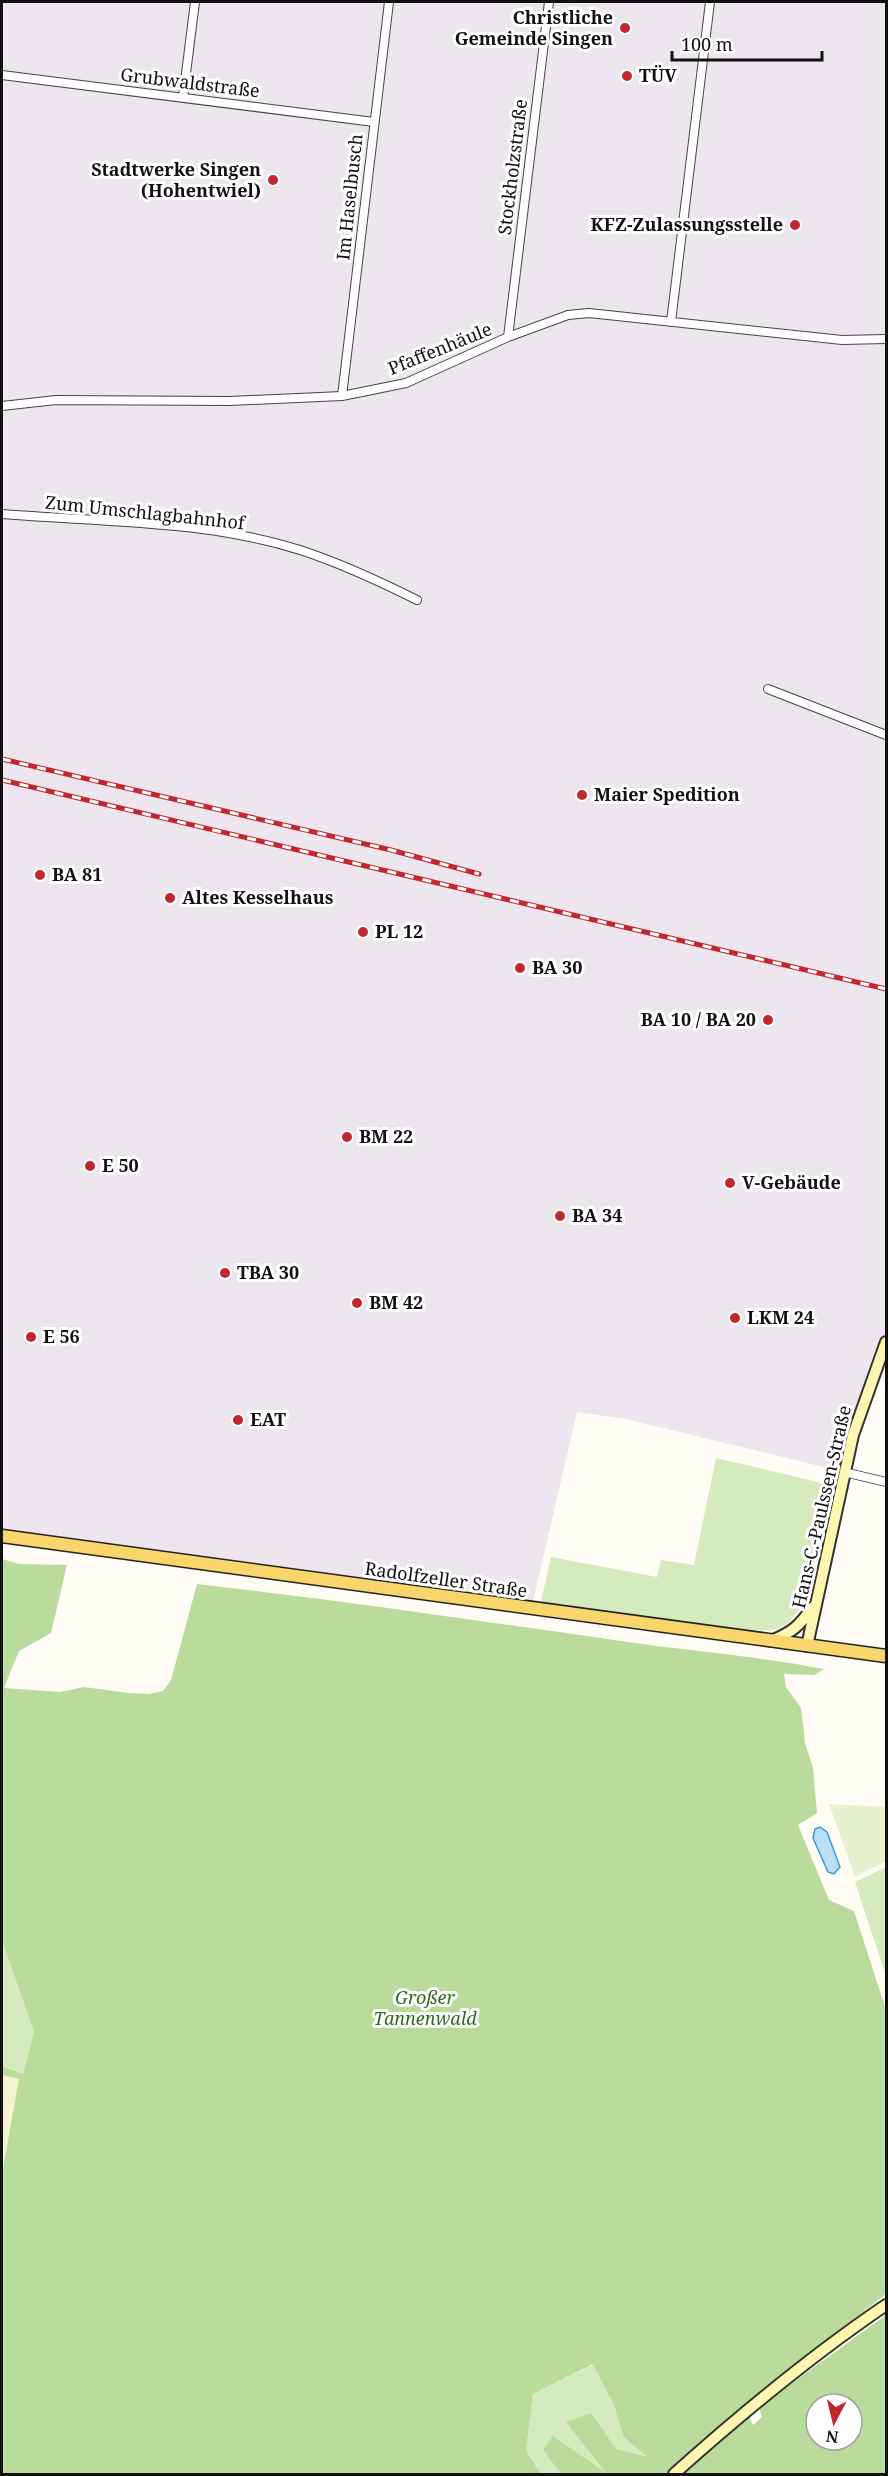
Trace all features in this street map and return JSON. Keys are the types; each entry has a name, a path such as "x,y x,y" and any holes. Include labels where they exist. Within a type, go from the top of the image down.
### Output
{"main road":[{"name":"Radolfzeller Straße","path":"2,1536 886,1656"}],"street":[{"path":"183,97 195,2"},
{"name":"Im Haselbusch","path":"342,396 389,2"},
{"name":"Stockholzstraße","path":"507,337 549,2"},
{"path":"671,321 710,2"},
{"name":"Grubwaldstraße","path":"2,75 374,122"},
{"name":"Pfaffenhäule","path":"2,406 56,400 229,401 342,396 406,383 507,337 568,315 589,313 842,340 886,339"},
{"name":"Zum Umschlagbahnhof","path":"2,514 180,527 248,537 299,550 373,578 417,600"},
{"path":"768,689 886,735"},
{"name":"Hans-C.-Paulssen-Straße","path":"807,1646 844,1472 859,1417 886,1342"},
{"path":"844,1472 886,1482"},
{"path":"770,1642 788,1635 798,1627 815,1604"},
{"path":"674,2475 751,2407 847,2332 886,2305"}],"shaded area":[{"path":"2,2 886,2 886,1342 844,1472 626,1419 577,1412 531,1610 2,1536"},
{"path":"2,2075 20,2079 2,2174"}],"green space":[{"path":"716,1458 822,1483 830,1494 801,1607 787,1624 774,1630 750,1631 541,1602 551,1557 657,1577 661,1560 694,1565"},
{"name":"Großer Tannenwald","path":"2,1559 19,1564 67,1565 51,1633 19,1651 4,1688 60,1692 84,1687 149,1694 163,1691 171,1680 197,1584 824,1669 814,1675 784,1674 786,1687 801,1708 805,1743 813,1768 817,1813 798,1825 829,1900 854,1911 886,2010 886,2294 752,2398 665,2474 561,2474 543,2450 553,2436 606,2473 566,2422 591,2413 616,2449 646,2456 623,2436 614,2405 593,2364 533,2394 526,2451 541,2474 2,2474 2,2174 19,2079 2,2075 2,2066 23,2074 34,2032 2,1941"},
{"path":"829,1804 886,1807 886,1861 855,1877"},
{"path":"886,1867 886,1976 855,1882"},
{"path":"2,1941 34,2032 23,2074 2,2066"},
{"path":"886,2315 886,2474 684,2474 749,2416 753,2425 762,2417 759,2407"},
{"path":"594,2364 614,2405 623,2436 648,2456 616,2449 608,2474 543,2450 561,2474 541,2474 526,2451 533,2394"}],"water":[{"path":"820,1827 827,1832 840,1867 834,1874 828,1872 813,1838 815,1829"}],"railway":[{"path":"2,759 391,850 479,874"},
{"path":"2,780 886,989"}],"place":[{"name":"Christliche Gemeinde Singen","path":"625,28"},
{"name":"TÜV","path":"627,76"},
{"name":"Stadtwerke Singen (Hohentwiel)","path":"273,180"},
{"name":"KFZ-Zulassungsstelle","path":"795,225"},
{"name":"Maier Spedition","path":"582,795"},
{"name":"BA 81","path":"40,875"},
{"name":"Altes Kesselhaus","path":"170,898"},
{"name":"PL 12","path":"363,932"},
{"name":"BA 30","path":"520,968"},
{"name":"BA 10 / BA 20","path":"768,1020"},
{"name":"BM 22","path":"347,1137"},
{"name":"E 50","path":"90,1166"},
{"name":"V-Gebäude","path":"730,1183"},
{"name":"BA 34","path":"560,1216"},
{"name":"TBA 30","path":"225,1273"},
{"name":"BM 42","path":"357,1303"},
{"name":"LKM 24","path":"735,1318"},
{"name":"E 56","path":"31,1337"},
{"name":"EAT","path":"238,1420"}]}
